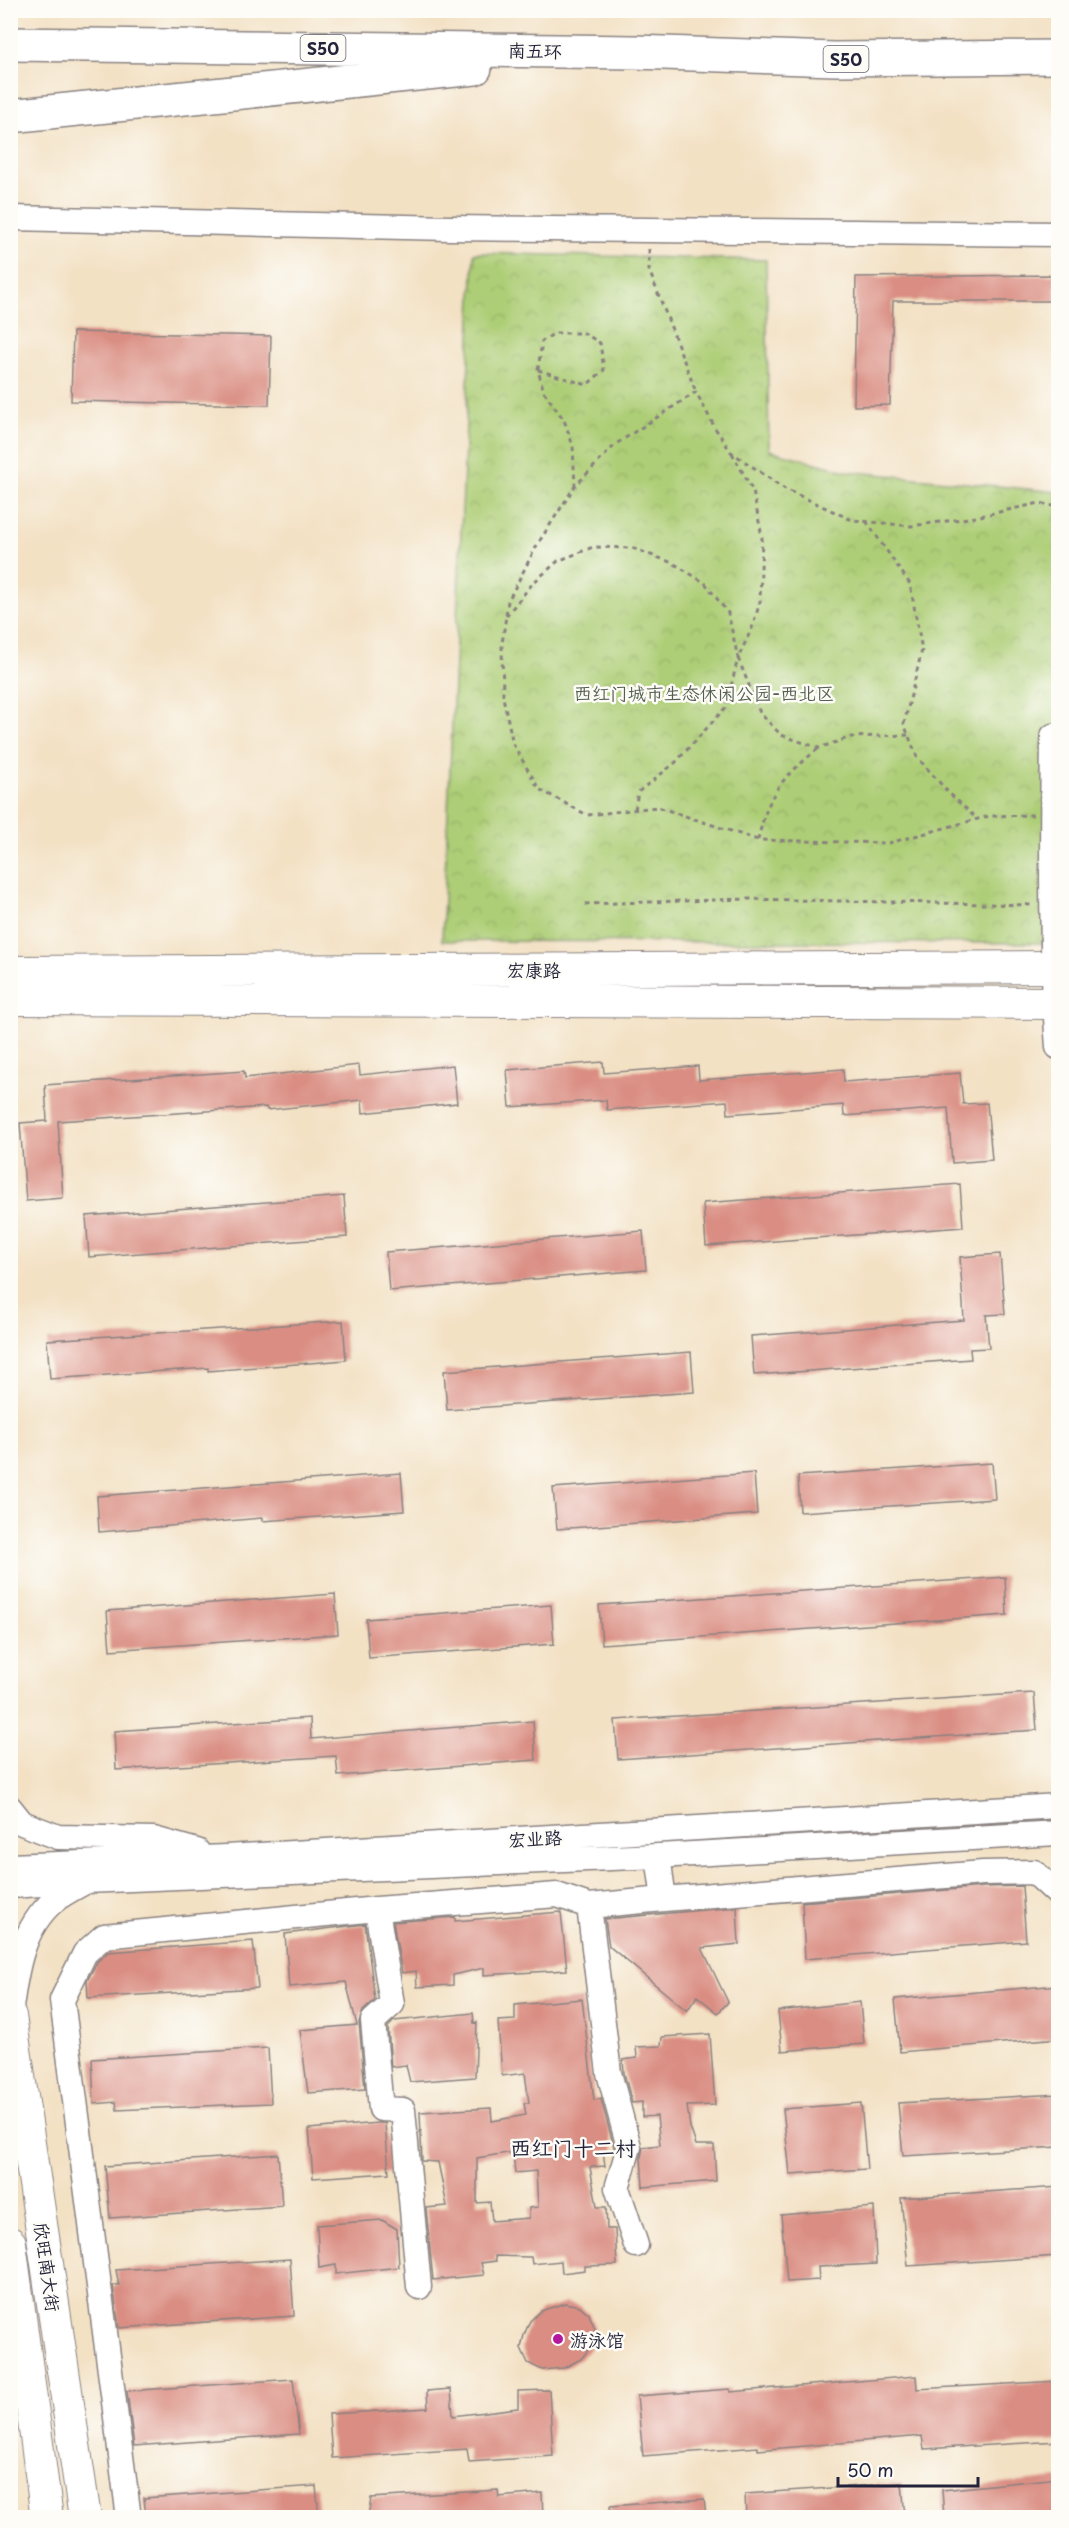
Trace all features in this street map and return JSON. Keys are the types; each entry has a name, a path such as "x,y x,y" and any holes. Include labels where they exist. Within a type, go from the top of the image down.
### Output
{"highway":[{"name":"南五环","path":"10,44 635,52 834,59 1059,57"},
{"path":"10,116 635,52"}],"main road":[{"name":"宏康路","path":"10,972 1056,967"},
{"name":"宏康路","path":"10,999 1057,1003"},
{"name":"欣旺南大街","path":"10,2015 85,2517"},
{"name":"欣旺南大街","path":"10,2243 45,2511"}],"street":[{"path":"10,218 649,230 1059,234"},
{"path":"1053,736 1053,905 1059,1047"},
{"name":"宏业路","path":"10,1886 86,1881 223,1863 1059,1806"},
{"path":"10,1808 22,1823 58,1837 154,1839 223,1863"},
{"name":"宏业路","path":"10,1866 658,1856 1059,1833"},
{"path":"658,1856 664,1899"},
{"path":"129,2517 62,2000 85,1953 104,1936 378,1909 557,1895 589,1906 983,1874 1034,1872 1059,1894"},
{"path":"10,2015 16,1970 31,1930 54,1901 86,1881"},
{"path":"589,1906 609,2073 629,2147 617,2188 636,2245"},
{"path":"378,1909 392,2004 373,2020 381,2109 403,2110 419,2287"}],"path":[{"path":"635,810 638,792 675,763 726,706 738,658 752,628 760,602 762,537 753,491 696,392 649,270 649,230"},
{"path":"538,370 587,385 604,370 600,343 584,333 555,333 542,341 538,370 544,392 564,420 573,446 575,486"},
{"path":"696,392 616,444 575,486 537,545 508,601 502,644 503,697 513,744 539,789 587,815 658,807 758,840 889,843 989,816 1053,814"},
{"path":"731,452 785,489 852,520 911,526 976,517 1040,503 1059,507"},
{"path":"866,521 910,584 922,650 904,724 908,735 917,757 948,792 977,819"},
{"path":"506,616 534,583 558,561 594,547 632,548 673,563 705,583 728,613 738,658 760,713 781,735 819,748"},
{"path":"758,840 771,796 793,769 819,748 851,737 908,735"},
{"path":"585,904 747,899 1053,905"}],"green space":[{"name":"西红门城市生态休闲公园-西北区","path":"474,253 766,260 769,450 845,471 1058,492 1058,943 442,941"}],"building":[{"path":"1055,275 1056,301 893,301 890,405 854,406 856,277"},
{"path":"73,332 271,336 269,405 71,401"},
{"path":"603,1062 604,1073 698,1066 699,1080 843,1069 844,1082 960,1073 963,1104 987,1103 992,1160 952,1163 948,1108 844,1116 843,1105 728,1114 727,1101 607,1110 606,1100 510,1107 507,1070"},
{"path":"359,1065 360,1075 453,1065 457,1103 363,1113 362,1100 267,1110 266,1107 58,1121 63,1198 26,1201 20,1123 47,1121 45,1085 244,1071 245,1078"},
{"path":"960,1184 963,1227 706,1246 703,1203"},
{"path":"344,1196 347,1237 89,1257 86,1216"},
{"path":"643,1231 646,1270 389,1291 386,1252"},
{"path":"1000,1254 1005,1314 986,1315 989,1348 970,1349 971,1359 754,1375 751,1336 964,1320 960,1257"},
{"path":"343,1321 346,1360 208,1371 208,1368 50,1379 47,1340"},
{"path":"691,1352 694,1392 447,1410 444,1371"},
{"path":"992,1463 995,1499 800,1512 798,1476"},
{"path":"401,1473 404,1511 262,1521 262,1518 99,1532 97,1496"},
{"path":"754,1473 757,1514 557,1529 553,1488"},
{"path":"1005,1577 1007,1615 602,1644 599,1605"},
{"path":"335,1594 338,1634 110,1650 107,1611"},
{"path":"551,1605 554,1644 369,1658 366,1619"},
{"path":"1034,1693 1037,1730 618,1759 615,1720"},
{"path":"310,1718 311,1739 533,1721 536,1760 338,1776 336,1756 116,1770 114,1731"},
{"path":"1022,1886 1026,1941 805,1959 802,1902"},
{"path":"737,1907 739,1944 702,1948 728,2002 718,2013 697,1996 687,2011 609,1946 605,1919"},
{"path":"561,1912 567,1970 484,1975 484,1968 453,1975 453,1985 417,1987 416,1971 402,1973 393,1922 455,1917 455,1921"},
{"path":"365,1924 375,2000 363,2011 359,2022 365,2089 308,2093 300,2030 357,2025 346,1982 289,1987 285,1934"},
{"path":"253,1941 258,1988 88,1998 87,1981 97,1962 108,1952"},
{"path":"1059,1985 1059,2038 900,2052 895,1999"},
{"path":"582,1999 594,2100 601,2099 614,2147 613,2150 603,2151 605,2166 590,2167 597,2207 606,2207 607,2229 615,2229 617,2265 585,2266 585,2270 562,2273 561,2261 532,2264 531,2257 495,2256 496,2261 481,2263 484,2275 433,2280 426,2208 447,2206 438,2162 422,2161 420,2112 491,2108 492,2121 526,2115 524,2103 529,2103 525,2073 502,2076 498,2021 515,2020 515,2005","holes":["513,2152 515,2173 536,2171 538,2207 529,2208 529,2218 492,2221 490,2202 477,2203 477,2158"]},
{"path":"860,2002 864,2044 782,2051 778,2011"},
{"path":"473,2013 474,2023 477,2022 475,2077 410,2082 406,2065 391,2067 388,2027 394,2021"},
{"path":"710,2034 715,2105 687,2106 696,2145 714,2145 716,2181 643,2187 641,2157 643,2147 660,2145 657,2116 642,2117 642,2102 632,2103 623,2060 637,2058 636,2047 661,2046 662,2037"},
{"path":"268,2048 271,2103 117,2110 116,2102 94,2104 92,2059"},
{"path":"1059,2094 1059,2147 903,2156 898,2103"},
{"path":"861,2103 867,2169 790,2174 783,2109"},
{"path":"385,2123 389,2173 313,2178 309,2129"},
{"path":"278,2154 282,2206 110,2218 105,2166"},
{"path":"1059,2187 1059,2256 908,2266 901,2198"},
{"path":"874,2207 876,2264 818,2267 819,2280 787,2282 781,2215"},
{"path":"382,2220 397,2229 399,2267 336,2274 336,2265 319,2268 317,2225"},
{"path":"290,2259 294,2316 119,2328 113,2285 119,2285 116,2270"},
{"name":"游泳馆","path":"565,2303 580,2306 589,2314 595,2329 593,2344 581,2359 564,2368 542,2370 528,2363 521,2348 524,2335 530,2321 541,2311"},
{"path":"916,2376 917,2389 1059,2381 1059,2441 924,2449 922,2436 758,2450 758,2447 643,2456 637,2396 730,2389 730,2392"},
{"path":"293,2379 299,2434 134,2446 127,2391"},
{"path":"451,2389 453,2416 518,2408 518,2391 549,2390 553,2456 469,2462 467,2449 332,2458 329,2414 428,2408 427,2391"},
{"path":"1059,2478 1059,2517 944,2517 942,2490"},
{"path":"902,2483 905,2517 746,2517 745,2494"},
{"path":"316,2486 319,2517 146,2517 144,2498"},
{"path":"498,2490 499,2497 542,2493 543,2517 368,2517 371,2498"},
{"path":"704,2499 706,2517 610,2517 610,2506"}],"place":[{"name":"游泳馆","path":"558,2339"}],"district":[{"name":"西红门十二村","path":"573,2147"}]}
